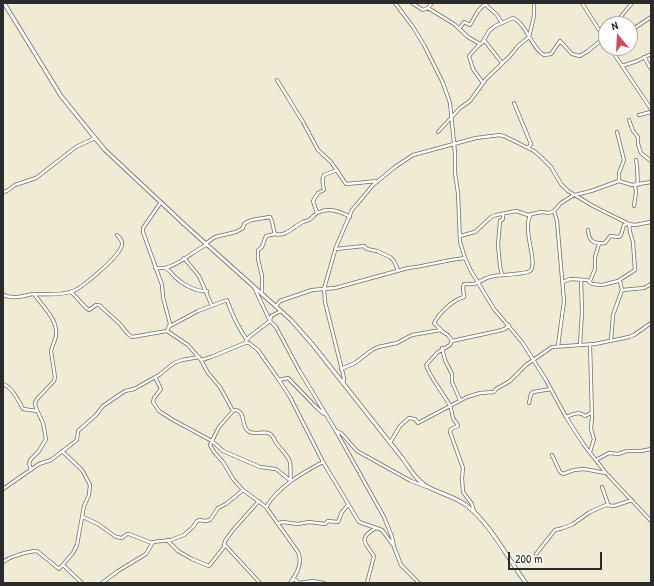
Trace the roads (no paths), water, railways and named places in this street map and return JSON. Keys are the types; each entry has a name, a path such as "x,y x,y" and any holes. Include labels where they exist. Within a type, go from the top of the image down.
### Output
{"street":[{"path":"4,3 61,96 105,150 206,244 276,306 305,335 403,459 413,474 428,488"},
{"path":"412,3 423,10 428,8 432,3"},
{"path":"438,132 460,108 470,101 482,82 529,37 534,16 534,3"},
{"path":"582,3 598,28"},
{"path":"621,16 632,3"},
{"path":"397,4 413,27 435,66 445,89 452,117 461,249 464,258 494,309 509,325 534,360 566,417 590,452 606,473 651,521"},
{"path":"459,28 464,22 470,24 478,11 485,4 497,15 502,23"},
{"path":"428,8 459,28 473,41 480,44"},
{"path":"482,82 473,69 469,57 484,40 489,31 514,18 516,18 531,38 539,52 543,55 551,54 560,41 572,54 580,56 598,43"},
{"path":"638,26 651,18"},
{"path":"484,40 502,63"},
{"path":"622,66 651,54"},
{"path":"615,56 651,110 639,115"},
{"path":"644,58 651,69"},
{"path":"277,80 303,122 318,150 331,162 346,184 378,181"},
{"path":"514,103 531,144 528,148"},
{"path":"629,120 633,131 638,137 638,144 641,153 651,161"},
{"path":"617,132 624,160 619,173 620,181"},
{"path":"343,384 344,378 325,302 324,289 336,249 352,210 378,181 413,155 485,136 500,135 534,151 551,167 564,187 574,195 593,206 628,224 635,225 651,222"},
{"path":"3,192 7,192 15,185 36,178 76,147 95,138"},
{"path":"634,206 636,174 638,168 636,160"},
{"path":"317,213 313,201 318,193 324,190 322,183 323,177 324,175 337,170"},
{"path":"460,236 475,232 491,217 516,211 528,215 541,212 549,213 554,211 561,203 574,195 591,192 620,181 636,185 651,182"},
{"path":"162,202 143,228 143,232 162,285 163,297 170,324 167,331"},
{"path":"262,294 262,276 258,259 258,250 262,247 266,236 292,230 301,223 309,220 317,213 335,210 350,217"},
{"path":"554,211 557,221 564,301 558,346"},
{"path":"502,275 498,245 500,221 503,219 503,214"},
{"path":"452,341 448,335 435,324 436,319 449,306 464,296 464,284 472,284 483,278 529,272 532,270 533,261 528,222 531,214"},
{"path":"165,268 184,258 215,237 236,232 243,228 244,224 251,219 270,217 272,219 275,234"},
{"path":"588,230 589,238 593,242 599,244 605,243 610,236 619,237 624,225 628,224"},
{"path":"563,282 570,279 590,281 592,284 602,285 618,281 635,270 633,242 628,224"},
{"path":"3,295 12,298 34,294 47,295 71,292 103,269 118,253 122,245 121,239 117,235"},
{"path":"590,281 595,269 595,257 599,244"},
{"path":"336,249 364,246 367,249 377,251 390,257 394,261 398,270"},
{"path":"184,258 199,276 207,291 212,306"},
{"path":"276,306 280,302 312,290 335,288 398,270 464,258"},
{"path":"155,268 169,269 185,286 203,292 207,291"},
{"path":"580,345 582,312 581,280"},
{"path":"612,341 612,315 622,290 620,281 618,281"},
{"path":"622,290 644,288 651,284"},
{"path":"254,287 270,321 276,327 303,377 336,431 384,516 401,565 419,583"},
{"path":"71,292 80,300 87,310 98,305 119,323 132,337 167,331 188,345 220,387 225,399 233,410 236,409 241,413 245,427 249,432 267,432 272,435 288,460 291,481"},
{"path":"31,470 29,463 39,451 46,439 43,423 35,403 37,398 54,381 54,364 51,351 56,336 52,318 34,294"},
{"path":"168,327 198,311 227,300 246,341 258,350 284,386 323,462 348,505 360,522 382,530 394,547"},
{"path":"3,489 40,464 51,460 76,440 78,431 96,415 103,406 125,391 155,377 174,363 182,360 211,357 246,341 270,321 271,316 281,311"},
{"path":"390,443 400,426 409,418 415,418 418,423 460,400 480,393 494,392 496,389 510,381 517,372 549,349 558,346 590,345 612,341 634,335 651,323"},
{"path":"474,512 472,504 463,492 463,468 450,430 458,426 454,420 450,406 428,372 426,365 432,357 442,348 450,345 452,341 498,331 509,325"},
{"path":"341,369 355,363 378,347 397,343 412,335 441,330"},
{"path":"590,345 591,429 594,439 590,452"},
{"path":"442,348 445,360 452,374 452,382 460,400"},
{"path":"155,377 161,389 154,398 153,402 159,411 212,441 223,451 260,467 276,469 291,481"},
{"path":"279,380 288,378 306,398 325,414"},
{"path":"3,384 16,396 23,409 37,411"},
{"path":"529,403 533,392 551,388"},
{"path":"233,410 219,427 210,445 223,462 233,479 244,490 266,507 279,523 298,552 301,558 298,572 290,583"},
{"path":"566,417 580,413 585,416 591,413"},
{"path":"336,431 341,433 357,451 411,481 467,505 491,532 526,583"},
{"path":"596,460 609,452 618,454 627,451 651,449"},
{"path":"3,562 12,556 34,551 58,569 73,553 78,545 90,485 82,470 62,451"},
{"path":"552,455 560,472 563,474 580,469 606,473"},
{"path":"266,507 276,493 291,481 323,462"},
{"path":"602,487 608,504"},
{"path":"102,583 118,571 146,554 152,543 156,540 167,540 184,535 199,520 210,520 218,508 232,500 244,490"},
{"path":"536,554 555,530 573,524 595,510 608,504 614,506 632,500"},
{"path":"167,540 178,551 208,566 233,530 259,501"},
{"path":"279,523 283,522 298,524 309,522 325,524 328,521 338,522 342,512 348,505"},
{"path":"83,517 98,524 116,537 122,538 129,534 152,543"},
{"path":"368,582 374,556 366,546 365,536 376,528"},
{"path":"224,544 260,583"},
{"path":"63,565 82,583"},
{"path":"293,578 300,583 324,583"}]}
